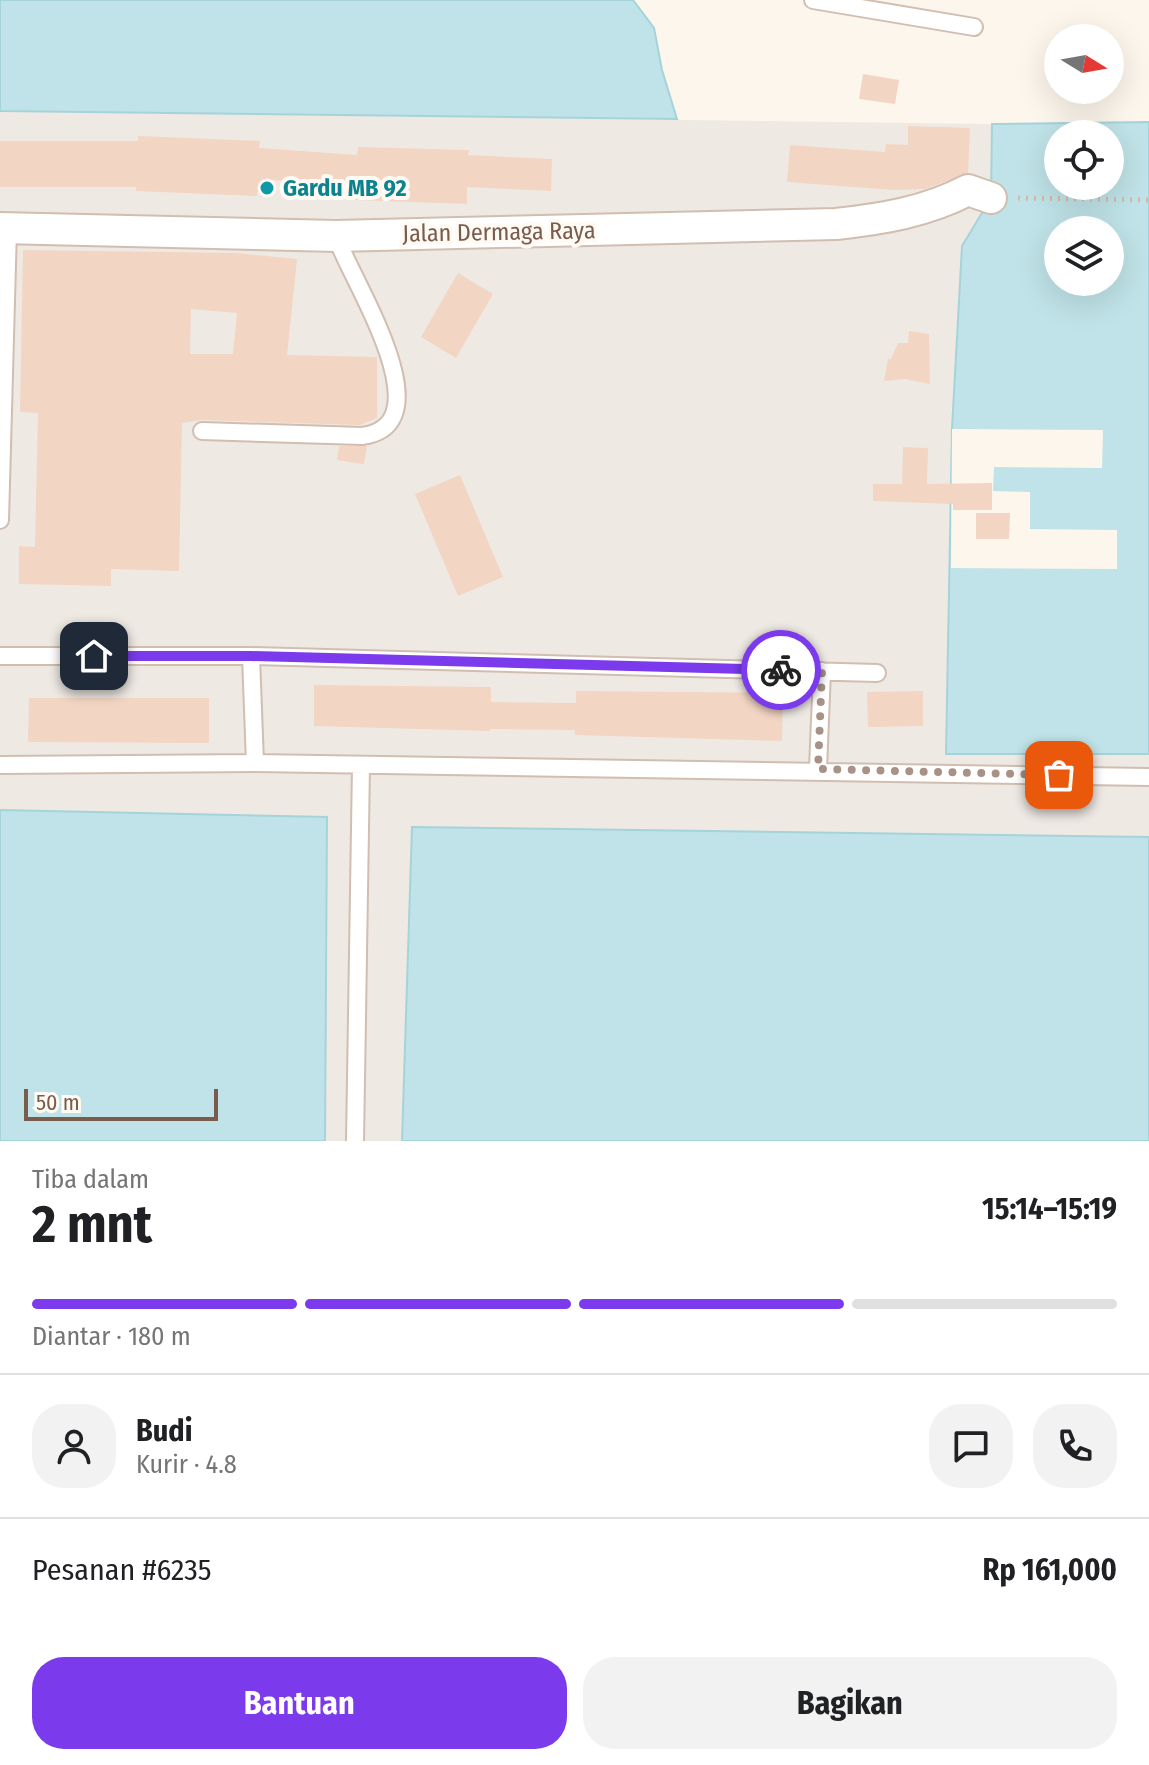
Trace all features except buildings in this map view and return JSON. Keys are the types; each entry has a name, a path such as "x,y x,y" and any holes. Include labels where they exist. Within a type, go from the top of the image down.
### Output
{"street":[{"name":"Jalan Dermaga Raya","path":"4,228 336,236 836,224 885,219 931,207 968,190 991,198"}],"lane":[{"path":"813,0 974,27"},
{"path":"0,520 4,228"},
{"path":"202,431 362,436 384,430 389,424 399,396 391,359 336,236"},
{"path":"0,656 251,656 877,673"},
{"path":"251,656 255,763"},
{"path":"818,769 822,671"},
{"path":"0,765 255,763 818,769 1149,777"},
{"path":"355,1141 361,766"}],"path":[{"path":"991,198 1149,200"}],"shaded area":[{"path":"0,111 992,124 991,198 962,246 952,429 946,754 1149,754 1149,837 413,827 402,1141 325,1141 327,817 0,810"}],"water":[{"path":"0,0 633,0 654,28 662,70 677,119 0,111"},
{"path":"1124,122 1149,122 1149,754 946,754 952,429 962,246 991,198 992,124 1044,123 1044,200 1124,200"},
{"path":"0,810 327,817 325,1141 0,1141"},
{"path":"412,827 1149,837 1149,1141 402,1141"}],"pier":[{"path":"952,429 1103,430 1102,468 994,467 993,491 1030,492 1030,529 1117,530 1117,569 951,568"}],"way so far":[{"path":"781,670 822,671 818,769 1059,775"}],"place":[{"name":"Gardu MB 92","path":"267,188"}],"route":[{"path":"94,656 251,656 781,670"}]}
